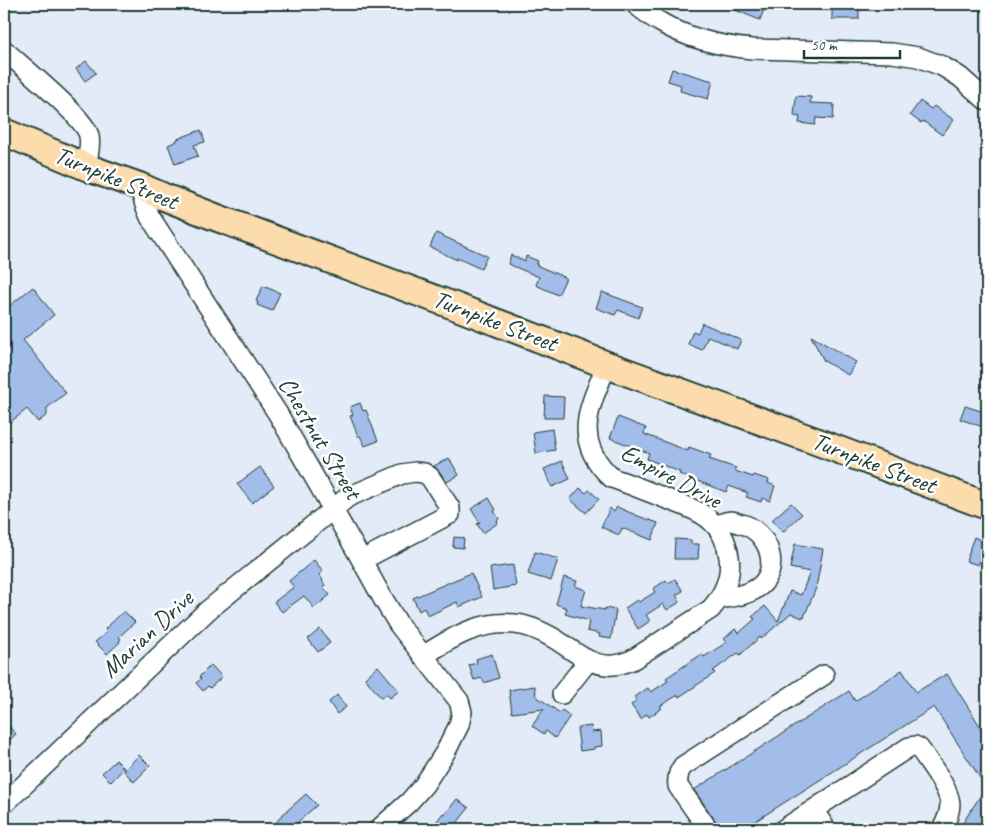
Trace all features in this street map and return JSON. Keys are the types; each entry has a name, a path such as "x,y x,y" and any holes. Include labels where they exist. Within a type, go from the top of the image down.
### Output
{"highway":[{"name":"Turnpike Street","path":"4,132 216,217 987,506"}],"street":[{"path":"635,4 659,22 683,34 730,47 892,53 918,57 942,66 960,78 987,101"},
{"path":"4,50 79,119 89,134 90,149 86,166"},
{"name":"Chestnut Street","path":"139,186 144,205 150,217 278,414 382,598 400,626 459,701 462,712 459,726 446,751 424,784 380,829"},
{"name":"Empire Drive","path":"423,656 446,641 470,630 484,625 509,624 540,631 588,661 612,665 632,660 711,609 720,599 726,587 730,562 725,540 716,526 700,513 612,478 594,459 586,431 588,415 607,364"},
{"name":"Marian Drive","path":"4,804 207,611 348,497 402,474 415,472 424,473 430,477 450,508 450,514 362,560"},
{"path":"716,526 731,521 745,524 758,532 771,556 772,568 765,581 755,590 739,596 720,599"},
{"path":"562,694 588,661"},
{"path":"708,829 678,786 679,771 683,766 824,675"},
{"path":"784,829 909,747 915,746 919,748 949,794 948,817 942,829"},
{"path":"814,810 826,829"}],"building":[{"path":"720,4 766,4 760,20"},
{"path":"832,4 859,4 859,19 832,19"},
{"path":"86,61 96,73 85,81 76,69"},
{"path":"672,69 713,81 708,99 680,91 681,85 668,81"},
{"path":"796,96 811,97 810,103 834,104 833,119 816,118 815,125 799,123 800,117 794,116"},
{"path":"920,101 931,109 934,106 954,120 942,135 923,121 921,123 910,115"},
{"path":"201,130 205,142 194,145 198,156 175,164 168,145 177,141 177,139"},
{"path":"436,233 487,256 481,269 430,247"},
{"path":"511,255 525,261 526,256 538,261 536,265 566,278 558,295 536,285 539,277 508,264"},
{"path":"263,286 280,293 272,311 257,305 258,302 256,301"},
{"path":"33,287 54,315 23,340 66,393 47,408 47,415 38,422 27,409 8,424 4,419 4,310"},
{"path":"602,292 642,307 638,318 618,310 615,315 596,308"},
{"path":"702,323 741,340 737,349 708,336 702,350 688,344 693,331 698,333"},
{"path":"811,336 856,362 848,375 824,361"},
{"path":"545,396 564,397 563,418 544,418"},
{"path":"360,403 363,411 366,410 378,441 365,446 360,436 358,436 350,416 353,415 350,407"},
{"path":"965,406 987,413 983,427 960,419"},
{"path":"618,417 646,428 644,434 688,451 689,447 711,455 709,459 736,468 735,471 769,480 768,483 775,486 770,501 762,498 761,502 746,497 748,493 729,486 726,492 679,474 680,472 647,459 649,453 610,438"},
{"path":"552,429 555,450 536,453 533,432"},
{"path":"449,458 459,475 447,482 434,466"},
{"path":"562,461 570,479 552,487 544,469"},
{"path":"260,467 274,486 252,503 237,484"},
{"path":"580,488 586,493 589,490 599,499 586,513 570,499"},
{"path":"489,498 499,519 498,523 483,533 477,524 480,523 471,509"},
{"path":"791,503 802,514 783,532 772,520"},
{"path":"617,507 658,523 652,540 622,528 619,535 601,527 610,508 614,512"},
{"path":"454,537 464,538 463,548 453,547"},
{"path":"974,537 987,543 987,556 982,554 978,565 966,561"},
{"path":"675,539 691,540 691,544 699,544 698,559 674,559"},
{"path":"795,544 823,549 816,588 804,617 802,618 791,613 740,655 738,653 713,671 715,673 679,697 678,695 660,706 662,708 649,717 647,714 641,719 631,705 637,700 635,697 648,688 651,692 668,681 666,678 702,654 704,657 727,642 724,639 735,629 739,633 755,619 752,617 765,606 778,621 790,591 801,595 810,572 790,568"},
{"path":"535,552 558,559 551,581 528,574"},
{"path":"314,560 323,571 319,575 325,585 323,587 330,595 314,608 304,596 282,612 274,602 294,587 289,581"},
{"path":"513,565 516,586 493,590 490,568"},
{"path":"471,573 482,597 459,607 457,602 428,616 424,608 419,611 413,598"},
{"path":"564,577 577,581 575,586 586,590 581,606 616,610 611,639 599,637 600,634 587,631 589,621 565,614 567,608 556,604"},
{"path":"675,579 683,591 676,595 680,602 667,610 663,604 646,615 650,621 638,629 625,608 655,592 653,589 666,580 668,583"},
{"path":"124,611 135,622 119,637 121,639 120,642 107,654 95,642 107,632 105,629"},
{"path":"320,629 330,643 318,652 308,639"},
{"path":"492,654 499,678 484,683 482,678 474,680 469,665 477,663 476,659"},
{"path":"211,665 222,677 210,688 208,686 203,691 196,683 201,679 199,677"},
{"path":"378,666 399,691 390,698 387,694 381,698 365,678"},
{"path":"902,670 916,692 947,674 987,737 987,829 959,829 986,787 934,707 743,829 719,829 717,823 694,790 849,691 855,701"},
{"path":"535,686 536,696 560,713 562,710 570,716 555,738 546,731 544,734 532,726 544,709 512,713 509,690"},
{"path":"337,695 346,707 337,714 329,702"},
{"path":"4,721 16,734 4,745"},
{"path":"591,726 592,732 601,731 602,746 580,751 577,728"},
{"path":"139,755 150,766 134,782 124,771"},
{"path":"116,760 124,768 111,782 102,773"},
{"path":"306,794 317,805 290,829 271,829 282,815"},
{"path":"457,799 469,808 452,829 431,829 443,813 445,814"}]}
